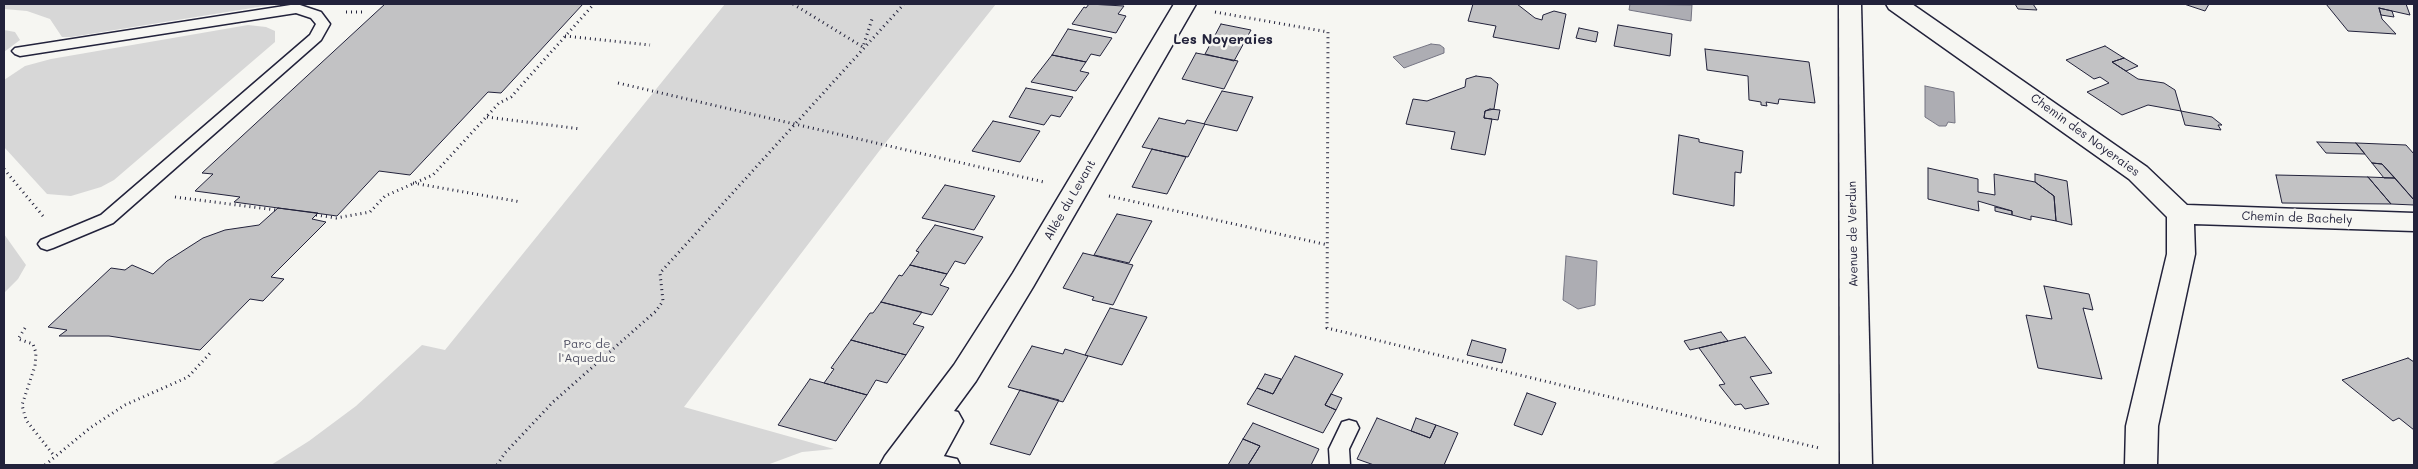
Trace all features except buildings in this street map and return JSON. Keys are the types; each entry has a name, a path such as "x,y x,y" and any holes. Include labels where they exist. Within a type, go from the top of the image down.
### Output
{"street":[{"name":"Avenue de Verdun","path":"1850,4 1856,465"},
{"name":"Chemin des Noyeraies","path":"1897,4 2138,173 2180,214"},
{"name":"Allée du Levant","path":"923,464 950,416 964,373 1076,189 1190,11"},
{"name":"Chemin de Bachely","path":"2180,214 2414,222"},
{"path":"2141,465 2142,426 2181,254 2180,214"}],"lane":[{"path":"20,51 297,8 316,15 323,24 316,36 106,219 47,244"},
{"path":"1340,465 1338,459 1339,449 1349,428"}],"path":[{"path":"316,215 336,218 370,212 385,196 433,175 499,103 511,97 594,4"},
{"path":"793,4 863,47"},
{"path":"497,465 553,402 656,311 663,301 660,273 904,4"},
{"path":"1190,11 1328,32 1327,328 1822,448"},
{"path":"863,47 873,16"},
{"path":"565,36 650,45"},
{"path":"618,83 1076,189"},
{"path":"486,117 581,129"},
{"path":"413,184 521,202"},
{"path":"166,196 276,210"},
{"path":"1112,196 1328,245"},
{"path":"25,328 18,339 33,344 36,353 35,366 22,405 26,420 55,457"},
{"path":"45,465 90,428 125,405 188,377 212,351"}],"green space":[{"path":"4,4 277,4 62,37 50,19 27,11 4,9"},
{"name":"Parc de l'Aqueduc","path":"725,4 996,4 883,146 684,407 834,449 802,452 767,465 271,465 309,441 356,406 422,345 445,350"},
{"path":"248,25 266,27 275,31 275,42 114,180 101,187 71,196 47,194 4,147 4,80 25,66 51,59"},
{"path":"4,30 15,32 20,40 4,52"},
{"path":"4,234 26,265 18,279 4,293"}],"shaded area":[{"path":"1630,4 1692,5 1691,21 1629,10"},
{"path":"1431,44 1440,45 1444,48 1444,53 1404,68 1393,57"},
{"path":"1925,86 1954,92 1955,123 1948,122 1946,126 1939,126 1925,117"},
{"path":"1566,256 1597,261 1595,305 1578,309 1563,300"}],"district":[{"name":"Les Noyeraies","path":"1223,40"}]}
